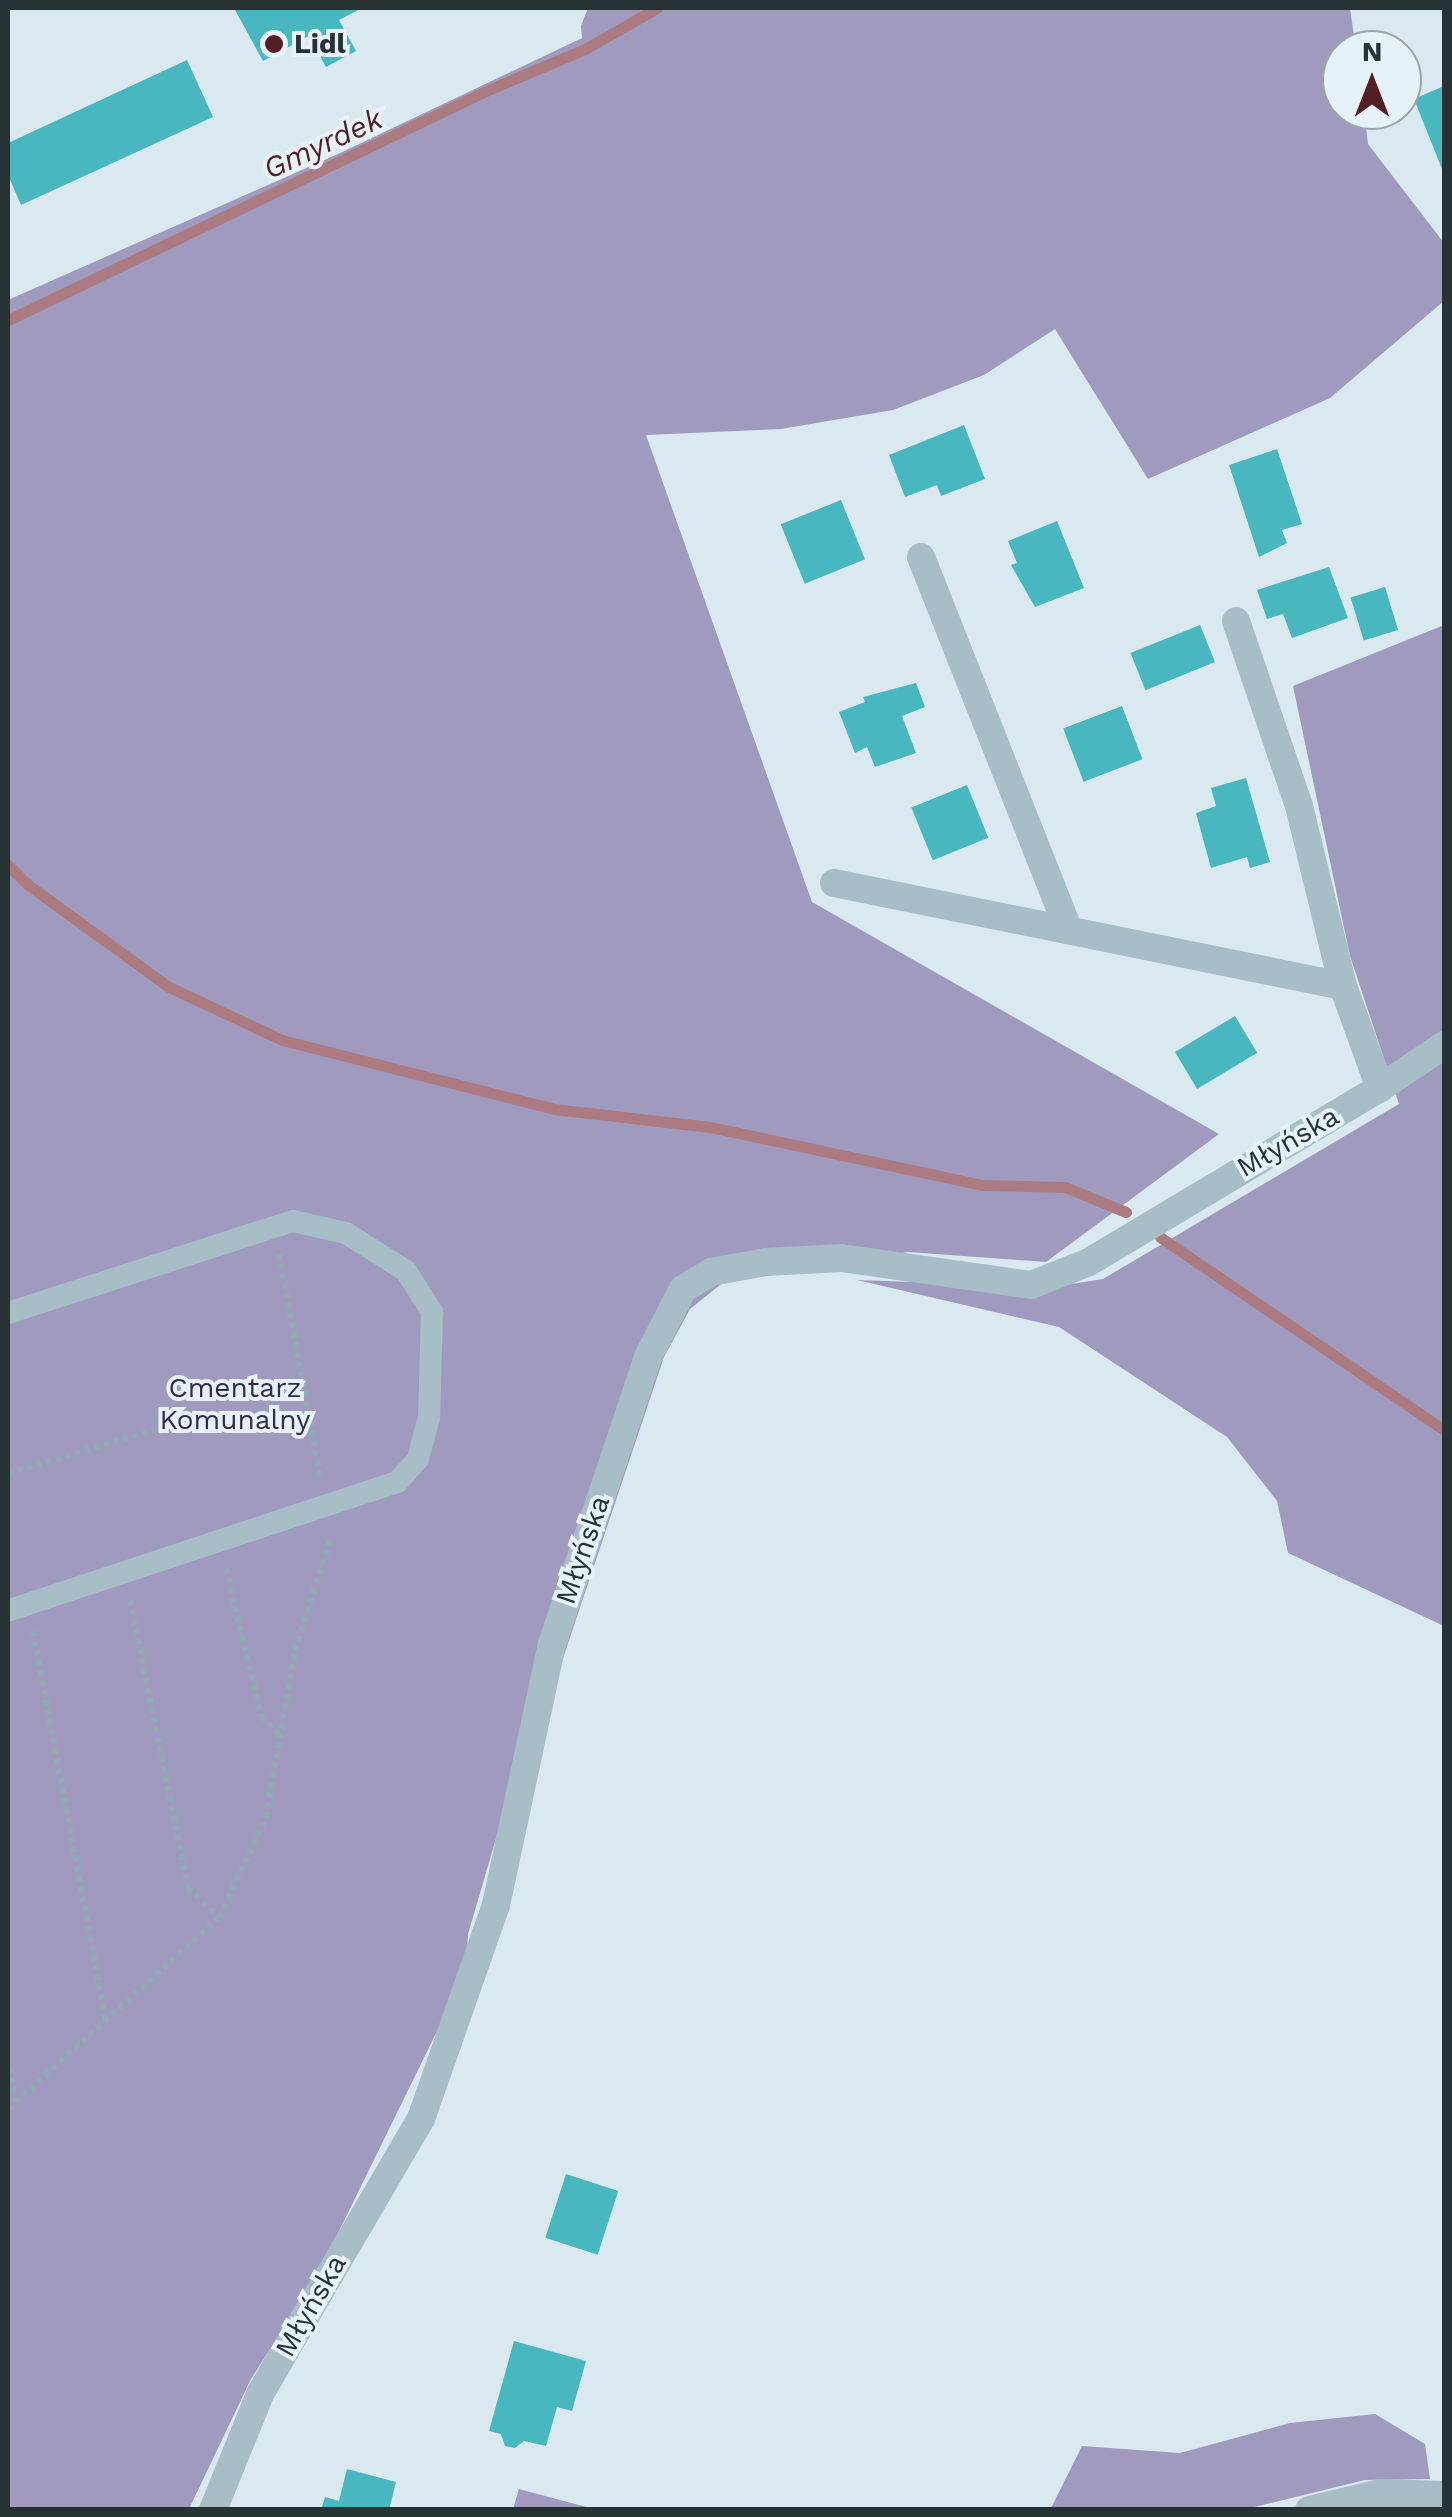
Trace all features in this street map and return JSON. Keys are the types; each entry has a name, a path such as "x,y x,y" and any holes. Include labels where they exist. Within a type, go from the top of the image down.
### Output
{"street":[{"path":"921,557 1068,928"},
{"path":"1236,621 1299,806 1343,986 1380,1088"},
{"path":"834,883 1343,986"},
{"name":"Młyńska","path":"213,2510 260,2394 421,2118 496,1905 552,1644 648,1357 683,1290 711,1272 766,1262 842,1258 1031,1285 1089,1262 1380,1088 1444,1045"},
{"path":"1309,2510 1381,2492 1444,2495"}],"lane":[{"path":"8,1313 293,1221 346,1233 406,1271 432,1312 428,1417 418,1459 397,1482 18,1608"}],"path":[{"path":"8,2109 220,1917 266,1817 295,1650 334,1501 274,1227"},
{"path":"8,1473 216,1412"},
{"path":"219,1541 261,1716 280,1735"},
{"path":"125,1574 188,1888 220,1917"},
{"path":"18,1608 106,2020"},
{"path":"8,2058 16,2102"}],"green space":[{"name":"Cmentarz Komunalny","path":"588,8 1350,8 1353,30 1322,30 1322,130 1366,130 1368,144 1444,243 1444,301 1330,398 1148,479 1055,329 984,375 893,410 781,429 646,435 812,902 1219,1134 1046,1262 908,1252 725,1281 690,1309 664,1357 550,1697 500,1825 468,1934 466,1972 317,2276 251,2379 189,2509 8,2509 8,300 338,154 582,38 581,26"},
{"path":"1444,625 1444,1626 1288,1553 1277,1501 1227,1437 1059,1327 857,1280 1052,1287 1103,1279 1399,1104 1350,956 1293,686"},
{"path":"1375,2414 1425,2444 1430,2479 1365,2480 1246,2509 1050,2510 1082,2446 1180,2453 1290,2423"},
{"path":"519,2489 594,2509 513,2509"}],"building":[{"name":"Lidl","path":"234,8 362,8 339,20 356,51 326,67 309,36 263,61"},
{"path":"187,60 213,117 21,205 8,175 8,143"},
{"path":"1444,86 1444,174 1422,119 1422,96"},
{"path":"964,425 985,479 941,496 937,485 905,497 889,455"},
{"path":"1277,449 1302,524 1282,530 1287,543 1259,557 1229,465"},
{"path":"841,500 865,559 805,584 781,524"},
{"path":"1057,521 1084,588 1035,607 1011,565 1017,563 1008,541"},
{"path":"1329,567 1348,618 1292,638 1283,614 1267,619 1257,590"},
{"path":"1385,587 1398,630 1364,641 1351,598"},
{"path":"1200,625 1215,662 1145,690 1130,653"},
{"path":"916,683 925,707 902,716 916,753 875,767 867,747 855,753 839,712 865,702 863,697"},
{"path":"1122,706 1142,759 1084,782 1063,729"},
{"path":"1246,778 1270,862 1250,868 1247,857 1211,868 1196,813 1216,806 1211,788"},
{"path":"967,785 988,838 933,860 911,807"},
{"path":"1235,1016 1257,1053 1197,1089 1175,1052"},
{"path":"566,2174 618,2191 598,2255 545,2238"},
{"path":"514,2341 586,2361 572,2411 557,2407 546,2446 524,2441 515,2448 505,2446 501,2434 489,2431"},
{"path":"347,2469 396,2482 389,2510 321,2510 325,2497 339,2501"}],"waterway":[{"name":"Gmyrdek","path":"8,320 488,90 585,49 657,8"},
{"path":"8,865 27,884 169,987 282,1040 554,1109 710,1127 983,1185 1065,1187 1126,1212"},
{"path":"1160,1237 1444,1430"}],"place":[{"name":"Lidl","path":"274,44"}]}
